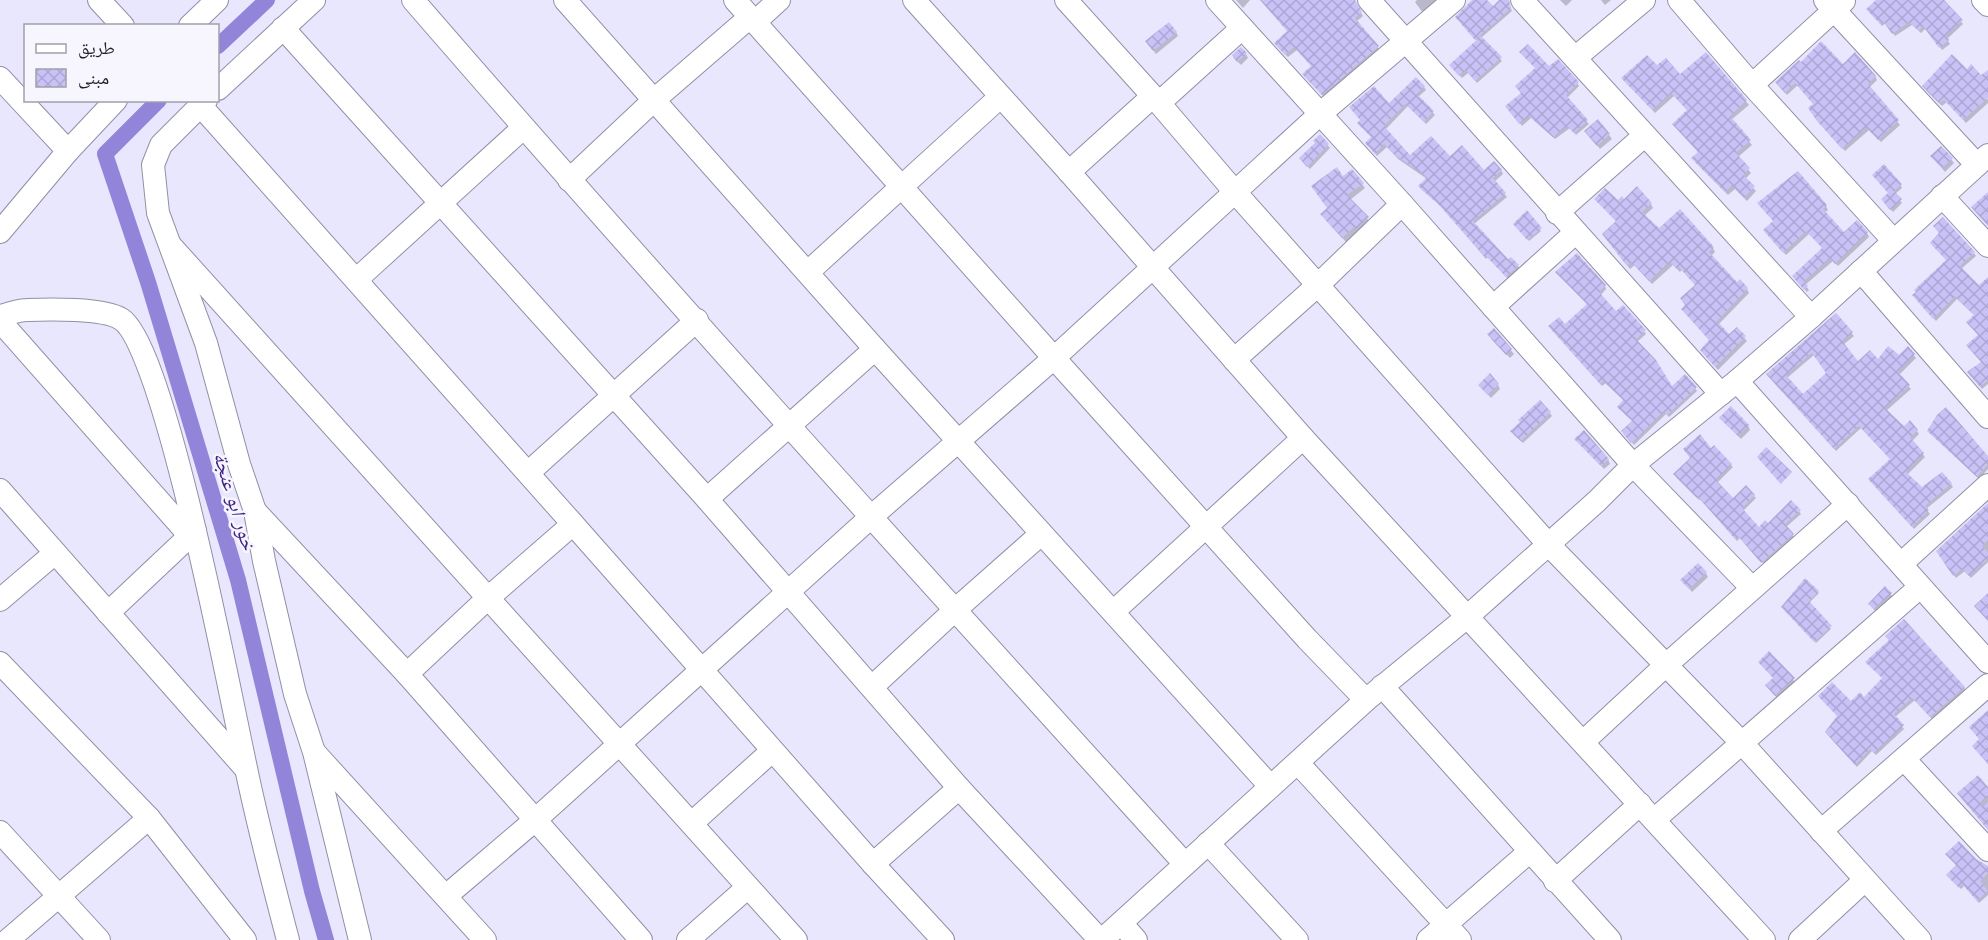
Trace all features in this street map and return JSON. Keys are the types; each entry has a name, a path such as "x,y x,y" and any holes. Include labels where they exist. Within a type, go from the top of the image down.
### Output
{"street":[{"path":"99,0 121,24"},
{"path":"192,24 217,0"},
{"path":"219,88 314,0"},
{"path":"413,0 570,180 871,517 1185,864"},
{"path":"565,0 875,349 1270,786"},
{"path":"735,0 1307,639 1374,693 1529,852 1610,940"},
{"path":"570,180 654,100 779,0"},
{"path":"914,0 1303,438 1764,940"},
{"path":"1217,0 1402,204 1633,465 1752,588"},
{"path":"1369,0 1575,233 1848,504 1988,662"},
{"path":"446,896 534,821 786,592 1054,358 1320,114 1454,0"},
{"path":"1522,0 1811,317"},
{"path":"1575,58 1644,0"},
{"path":"1679,0 1752,85 1893,240"},
{"path":"1983,0 1988,5"},
{"path":"1068,1 1548,544 1741,742 1920,940"},
{"path":"283,28 707,499 959,788 1101,940 1374,693 1467,616 1597,501 1633,465 1729,388 1811,317 1983,160 1835,3 1752,85"},
{"path":"1069,172 1242,28"},
{"path":"0,78 68,151"},
{"path":"808,272 1000,97"},
{"path":"0,231 68,151 114,102"},
{"path":"360,940 314,752 295,694 264,561 255,511 239,464 206,343 158,213 153,165 161,145 203,103 356,280 702,669 772,751 943,940"},
{"path":"356,280 524,128"},
{"path":"1557,213 1644,136"},
{"path":"1942,196 1988,246"},
{"path":"1234,360 1318,285 1402,204"},
{"path":"1493,307 1575,233"},
{"path":"171,246 796,940"},
{"path":"1861,271 1988,417"},
{"path":"0,316 24,310 99,312 122,319 136,336 145,356 166,422 288,940"},
{"path":"528,473 697,320"},
{"path":"0,321 193,533"},
{"path":"707,499 875,349"},
{"path":"1113,612 1303,438"},
{"path":"1901,564 1988,485"},
{"path":"0,490 246,769"},
{"path":"1583,741 1848,504"},
{"path":"255,511 407,674 641,940"},
{"path":"407,674 488,598 573,524"},
{"path":"108,613 193,533"},
{"path":"872,687 1041,534"},
{"path":"0,600 55,553"},
{"path":"1555,881 1741,742 1920,587"},
{"path":"0,663 149,818 245,940"},
{"path":"1821,831 1988,685"},
{"path":"692,823 772,751"},
{"path":"314,752 485,940"},
{"path":"1904,759 1988,850"},
{"path":"1298,763 1453,932"},
{"path":"873,864 959,788"},
{"path":"8,940 149,818"},
{"path":"0,832 99,940"},
{"path":"1208,843 1297,940"},
{"path":"1428,940 1453,932 1529,852"},
{"path":"1800,940 1865,880"},
{"path":"688,940 748,887"},
{"path":"1121,923 1136,940"}],"building":[{"path":"1260,0 1355,0 1362,12 1355,18 1379,46 1322,95 1302,74 1311,66 1294,47 1285,55 1274,43 1287,31"},
{"path":"1472,0 1487,0 1493,6 1499,0 1509,0 1511,8 1475,40 1455,17"},
{"path":"1876,0 1944,0 1963,20 1946,35 1949,40 1939,48 1923,26 1919,31 1909,22 1892,34 1883,21 1880,24 1866,9"},
{"path":"1169,22 1177,32 1153,51 1145,41"},
{"path":"1481,36 1502,57 1475,81 1466,70 1459,76 1449,65"},
{"path":"1821,41 1843,64 1855,52 1876,76 1868,84 1899,120 1878,140 1866,127 1842,149 1817,121 1808,108 1813,104 1795,83 1785,93 1775,82 1799,60 1801,62"},
{"path":"1528,44 1549,66 1558,59 1579,82 1566,95 1588,120 1574,133 1567,126 1553,137 1529,116 1519,124 1505,106 1521,93 1515,86 1535,68 1519,52"},
{"path":"1241,47 1247,53 1237,62 1232,55"},
{"path":"1706,52 1747,100 1730,116 1751,140 1736,153 1750,168 1743,175 1755,186 1744,198 1732,185 1725,192 1691,158 1698,152 1672,124 1687,110 1671,93 1652,110 1621,78 1647,55 1657,65 1666,58 1680,74"},
{"path":"1952,54 1967,69 1971,64 1981,75 1988,70 1988,98 1963,120 1944,100 1939,103 1922,86"},
{"path":"1416,77 1425,86 1417,94 1434,111 1424,122 1405,104 1384,126 1410,155 1431,136 1450,156 1462,145 1484,170 1494,161 1502,170 1493,178 1506,193 1473,221 1508,259 1511,257 1519,265 1506,277 1439,205 1418,186 1427,177 1395,155 1384,144 1375,154 1365,143 1371,137 1357,123 1360,120 1349,107 1374,86 1389,103"},
{"path":"1598,119 1610,134 1597,146 1584,131"},
{"path":"1320,134 1329,144 1307,167 1299,158 1315,143 1313,141"},
{"path":"1941,146 1953,158 1942,168 1930,156"},
{"path":"1884,164 1902,184 1894,191 1902,199 1890,210 1881,199 1888,193 1872,175"},
{"path":"1337,167 1343,176 1352,169 1364,183 1347,195 1369,217 1342,238 1320,214 1327,208 1311,186"},
{"path":"1798,171 1827,205 1823,209 1844,232 1857,220 1868,232 1835,264 1830,258 1804,281 1808,286 1804,290 1792,276 1822,248 1806,231 1783,253 1763,230 1773,221 1757,203"},
{"path":"1637,186 1652,203 1642,212 1659,228 1680,209 1714,247 1709,252 1737,282 1740,279 1748,288 1717,321 1729,334 1737,327 1746,336 1715,367 1700,350 1709,340 1681,309 1685,305 1680,298 1695,285 1679,267 1677,269 1670,262 1649,281 1631,262 1627,266 1602,234 1616,221 1594,199 1605,188 1618,200 1622,196 1624,199"},
{"path":"1988,192 1988,226 1971,207"},
{"path":"1527,210 1542,228 1527,240 1513,224"},
{"path":"1943,217 1975,252 1960,266 1979,285 1988,277 1988,380 1980,387 1967,372 1981,362 1966,345 1978,335 1966,322 1974,315 1955,296 1933,319 1912,295 1916,292 1914,290 1946,260 1930,243 1939,233 1933,226"},
{"path":"1577,253 1606,285 1599,292 1616,311 1623,305 1646,330 1636,339 1656,360 1672,386 1685,374 1697,387 1667,415 1664,412 1631,443 1621,431 1632,421 1617,407 1623,400 1603,381 1600,384 1548,326 1559,317 1565,324 1587,304 1555,272"},
{"path":"1836,313 1853,332 1842,341 1858,361 1870,350 1878,359 1888,346 1899,355 1908,346 1915,354 1898,372 1910,385 1885,408 1904,426 1910,420 1918,430 1910,437 1924,453 1906,472 1922,487 1942,472 1952,483 1925,506 1929,510 1912,527 1868,479 1890,459 1859,426 1834,449 1766,374","holes":["1812,353 1826,373 1803,394 1786,375"]},
{"path":"1494,328 1512,349 1506,355 1487,334"},
{"path":"1490,373 1499,384 1488,395 1478,385"},
{"path":"1540,400 1551,412 1521,441 1510,431 1520,422 1518,420"},
{"path":"1731,406 1749,425 1738,436 1719,418"},
{"path":"1946,407 1988,456 1988,464 1977,477 1927,431 1937,415"},
{"path":"1584,430 1609,459 1601,466 1574,439"},
{"path":"1700,434 1711,448 1714,445 1732,464 1716,480 1733,498 1746,485 1755,495 1742,508 1759,527 1765,520 1768,523 1791,500 1801,510 1785,524 1794,534 1761,563 1738,536 1735,539 1698,497 1673,474 1690,458 1683,449"},
{"path":"1766,447 1792,472 1781,484 1757,457"},
{"path":"1988,503 1988,540 1982,546 1988,552 1988,559 1969,576 1962,569 1953,576 1936,551"},
{"path":"1698,563 1707,572 1689,589 1680,580"},
{"path":"1805,578 1819,591 1809,601 1832,626 1814,642 1781,607"},
{"path":"1885,586 1892,593 1874,609 1868,604"},
{"path":"1988,593 1988,621 1974,606"},
{"path":"1904,619 1965,687 1930,717 1912,698 1894,714 1904,725 1874,753 1870,749 1855,765 1825,732 1837,716 1818,696 1832,682 1851,701 1860,692 1864,697 1882,678 1865,662 1889,640 1885,636"},
{"path":"1769,651 1795,678 1775,696 1765,685 1773,678 1758,662"},
{"path":"1988,710 1988,764 1972,746 1979,739 1969,727"},
{"path":"1978,775 1988,787 1988,797 1980,803 1983,807 1988,802 1988,830 1957,793"},
{"path":"1959,841 1976,859 1988,866 1988,873 1980,881 1988,891 1977,901 1962,884 1959,888 1946,875 1956,865 1945,854"}],"waterway":[{"name":"خور ابو عنجة","path":"219,45 267,0"},
{"name":"خور ابو عنجة","path":"157,102 105,154 148,282 238,580 312,891 326,940"}]}
